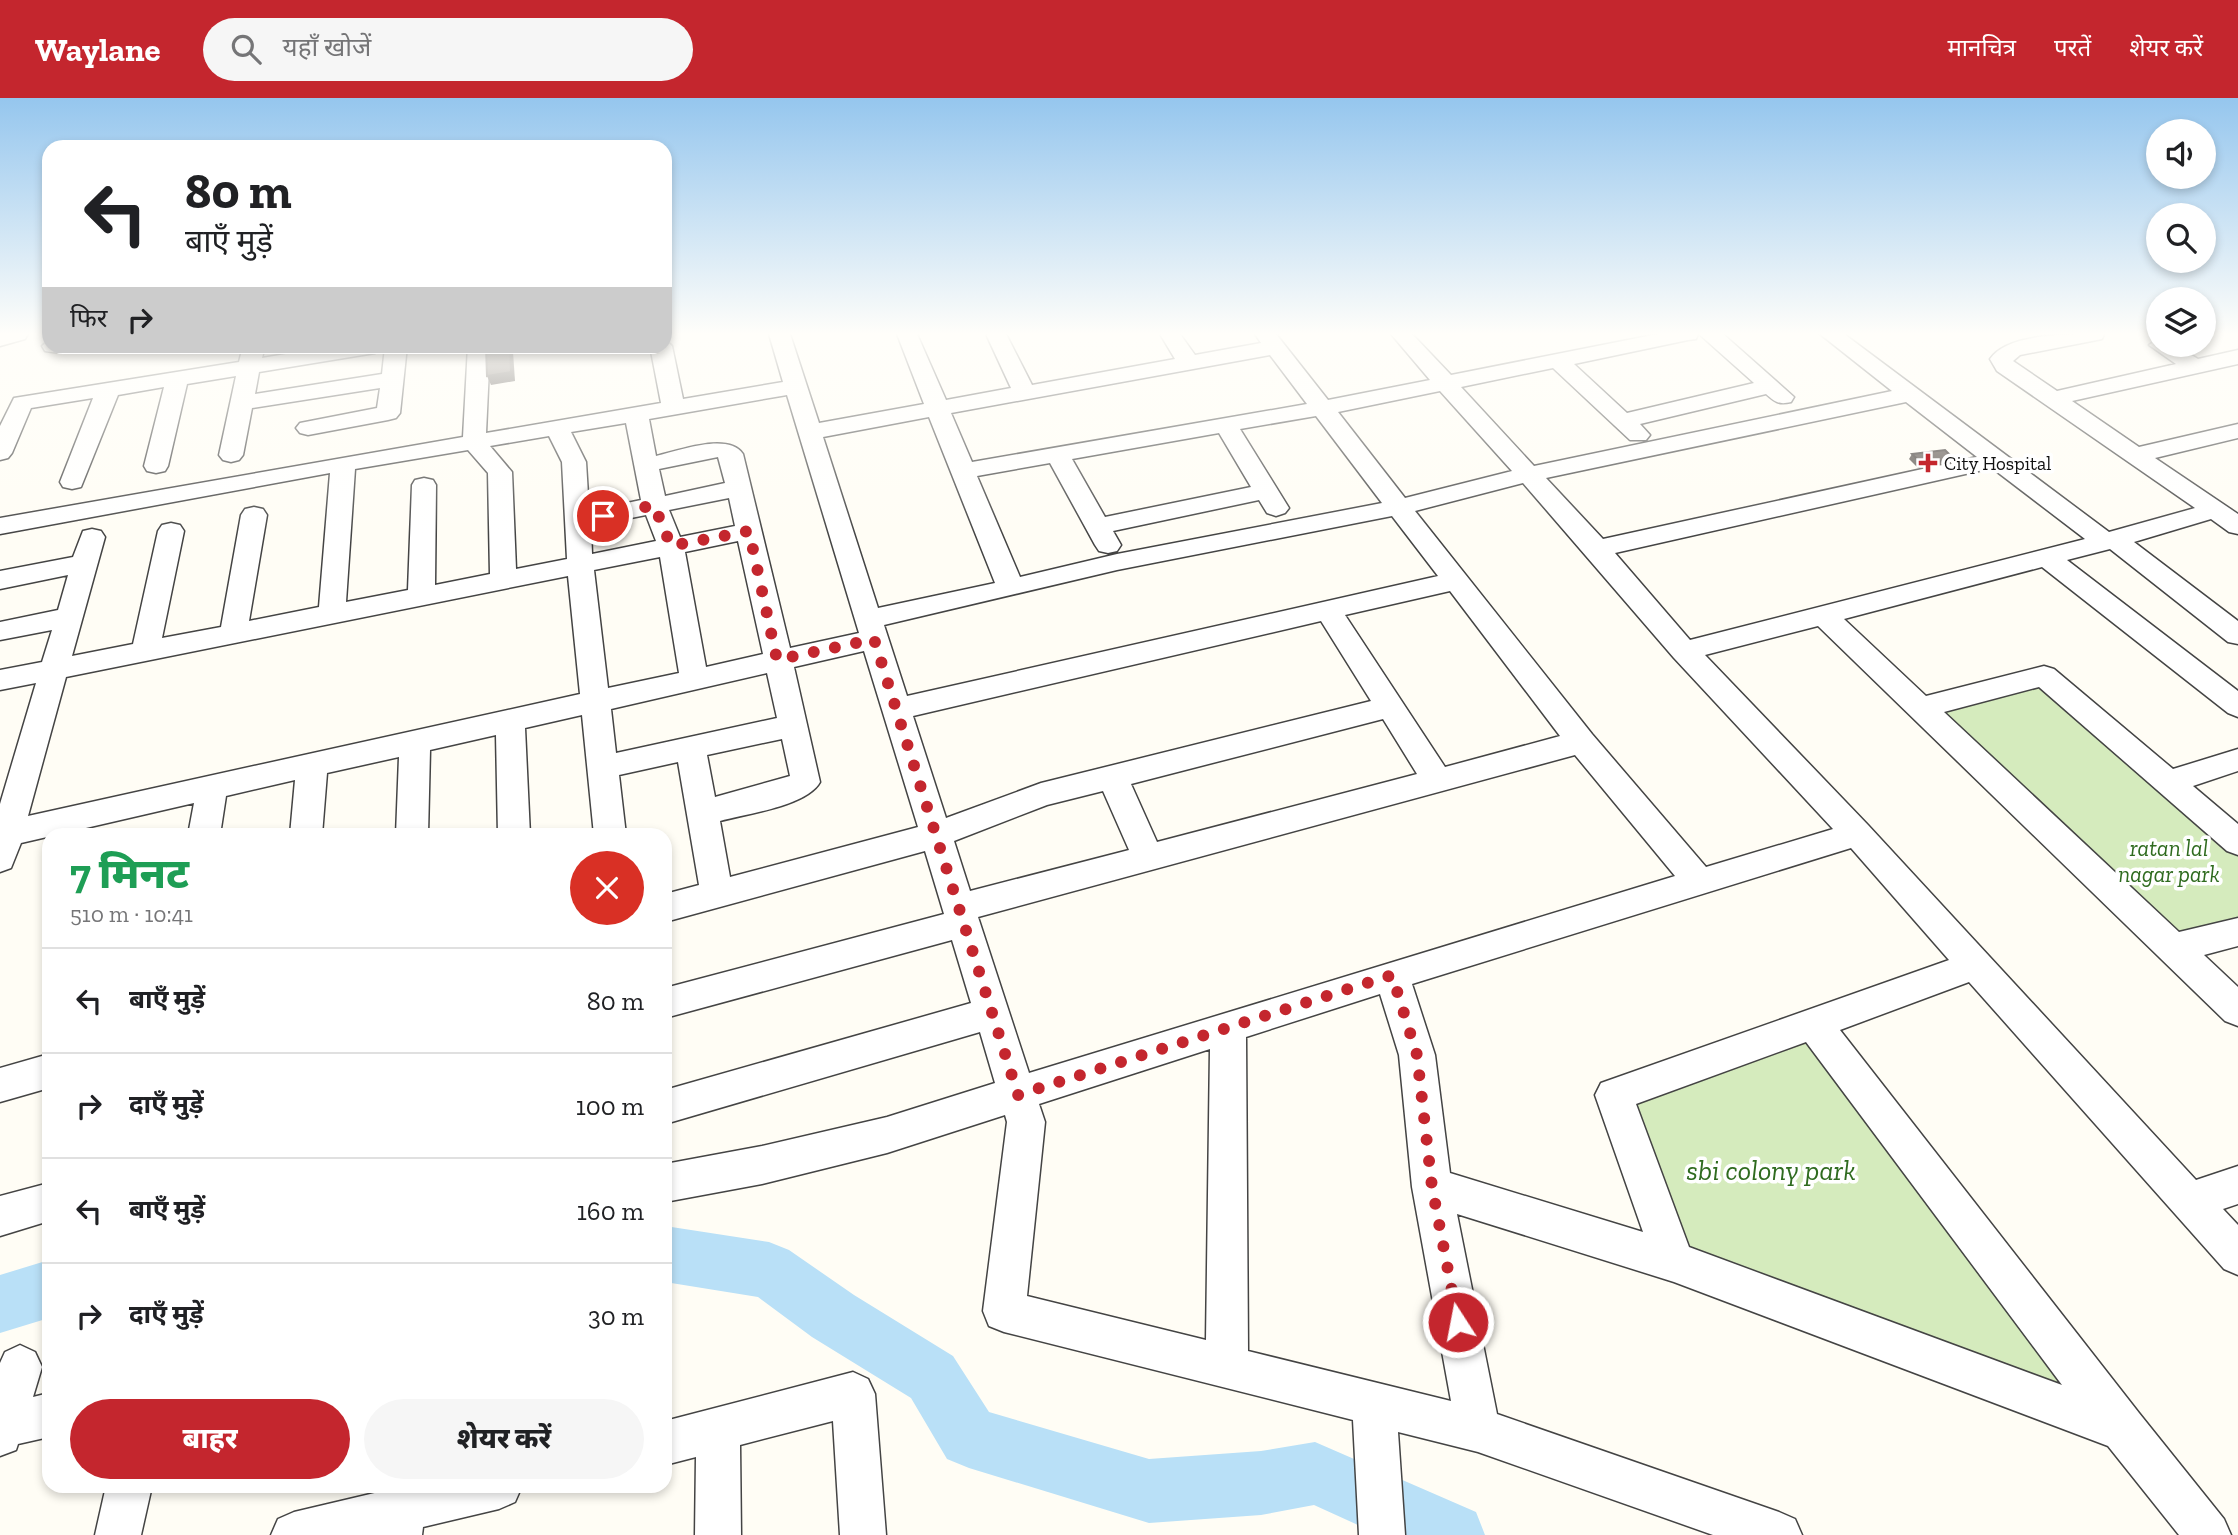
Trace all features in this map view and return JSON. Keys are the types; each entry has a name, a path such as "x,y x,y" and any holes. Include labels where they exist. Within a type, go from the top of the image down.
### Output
{"street":[{"path":"0,453 11,405 36,401"},
{"path":"72,482 104,401"},
{"path":"156,466 172,401"},
{"path":"231,456 242,402 248,401"},
{"path":"312,401 307,436 388,413 390,401"},
{"path":"476,401 474,442 500,472 503,580"},
{"path":"672,401 673,408"},
{"path":"0,526 714,401"},
{"path":"800,401 1026,1122 1004,1311 1478,1430 1779,1535"},
{"path":"934,401 1011,588"},
{"path":"810,432 975,401"},
{"path":"1318,401 1581,742 1699,882"},
{"path":"963,471 1357,401"},
{"path":"1462,401 1597,549 1684,651 1857,834 2238,1255"},
{"path":"1601,401 1651,448"},
{"path":"1622,421 1706,401"},
{"path":"1787,401 1804,416"},
{"path":"79,828 104,823 212,787 777,660 1011,588 1118,562 1399,507 1529,474 1876,401"},
{"path":"1919,401 2238,635"},
{"path":"2055,401 2238,526"},
{"path":"397,455 401,411"},
{"path":"636,414 654,505 671,546 694,679"},
{"path":"1226,425 1288,529"},
{"path":"557,428 574,462 580,564 609,828"},
{"path":"2137,455 2238,431"},
{"path":"646,465 722,449 730,454 805,782 792,790 702,813"},
{"path":"1058,454 1118,562"},
{"path":"1597,549 1996,460"},
{"path":"332,614 343,464"},
{"path":"421,596 424,485"},
{"path":"578,521 739,488"},
{"path":"1098,526 1266,491"},
{"path":"1684,651 1825,617 2045,556 2110,541 2214,510"},
{"path":"233,634 254,515"},
{"path":"145,651 171,531"},
{"path":"0,680 749,531"},
{"path":"0,580 88,550 3,843 42,835"},
{"path":"2045,556 2238,706"},
{"path":"896,709 1456,580"},
{"path":"1328,610 1437,780"},
{"path":"0,631 69,617"},
{"path":"1825,617 1923,707 2238,1010"},
{"path":"1923,707 2044,676 2238,842"},
{"path":"672,906 936,835 1041,795 1390,707"},
{"path":"510,720 513,828"},
{"path":"603,767 792,726"},
{"path":"412,828 415,741"},
{"path":"672,1001 1148,858 1581,742"},
{"path":"691,748 717,894"},
{"path":"2168,782 2238,760"},
{"path":"307,828 312,764"},
{"path":"1112,777 1148,858"},
{"path":"205,828 212,787"},
{"path":"672,1182 762,1165 887,1135 1392,975 1857,834"},
{"path":"2175,948 2238,932"},
{"path":"1674,1262 1614,1095 1976,965"},
{"path":"1392,975 1417,1055 1432,1187 1478,1430"},
{"path":"672,1105 992,1013"},
{"path":"1814,1024 2123,1429 2208,1535"},
{"path":"1227,1367 1228,1028"},
{"path":"0,1084 42,1073"},
{"path":"2189,1202 2238,1185"},
{"path":"1432,1187 1674,1262 2123,1429"},
{"path":"0,1216 42,1204"},
{"path":"1,1430 20,1367"},
{"path":"672,1441 853,1394 863,1535"},
{"path":"1374,1404 1382,1535"},
{"path":"1,1430 42,1417"},
{"path":"718,1430 718,1535"},
{"path":"118,1535 127,1493"},
{"path":"294,1535 471,1493"}],"green space":[{"name":"ratan lal nagar park","path":"2043,676 2238,843 2238,930 2174,948 1921,707"},
{"name":"sbi colony park","path":"1814,1024 2116,1413 1668,1265 1609,1097"}],"building":[{"path":"1945,450 1955,460 1921,463 1912,454"}],"waterway":[{"path":"672,1255 769,1270 833,1316 932,1377 969,1437 1149,1491 1261,1483 1315,1473 1453,1535"},
{"path":"0,1304 42,1291"}],"place":[{"name":"City Hospital","path":"1928,463"}],"route":[{"path":"603,516 654,505 671,546 749,531 777,660 874,639 1018,1095 1392,975 1417,1055 1432,1187 1458,1322"}]}
